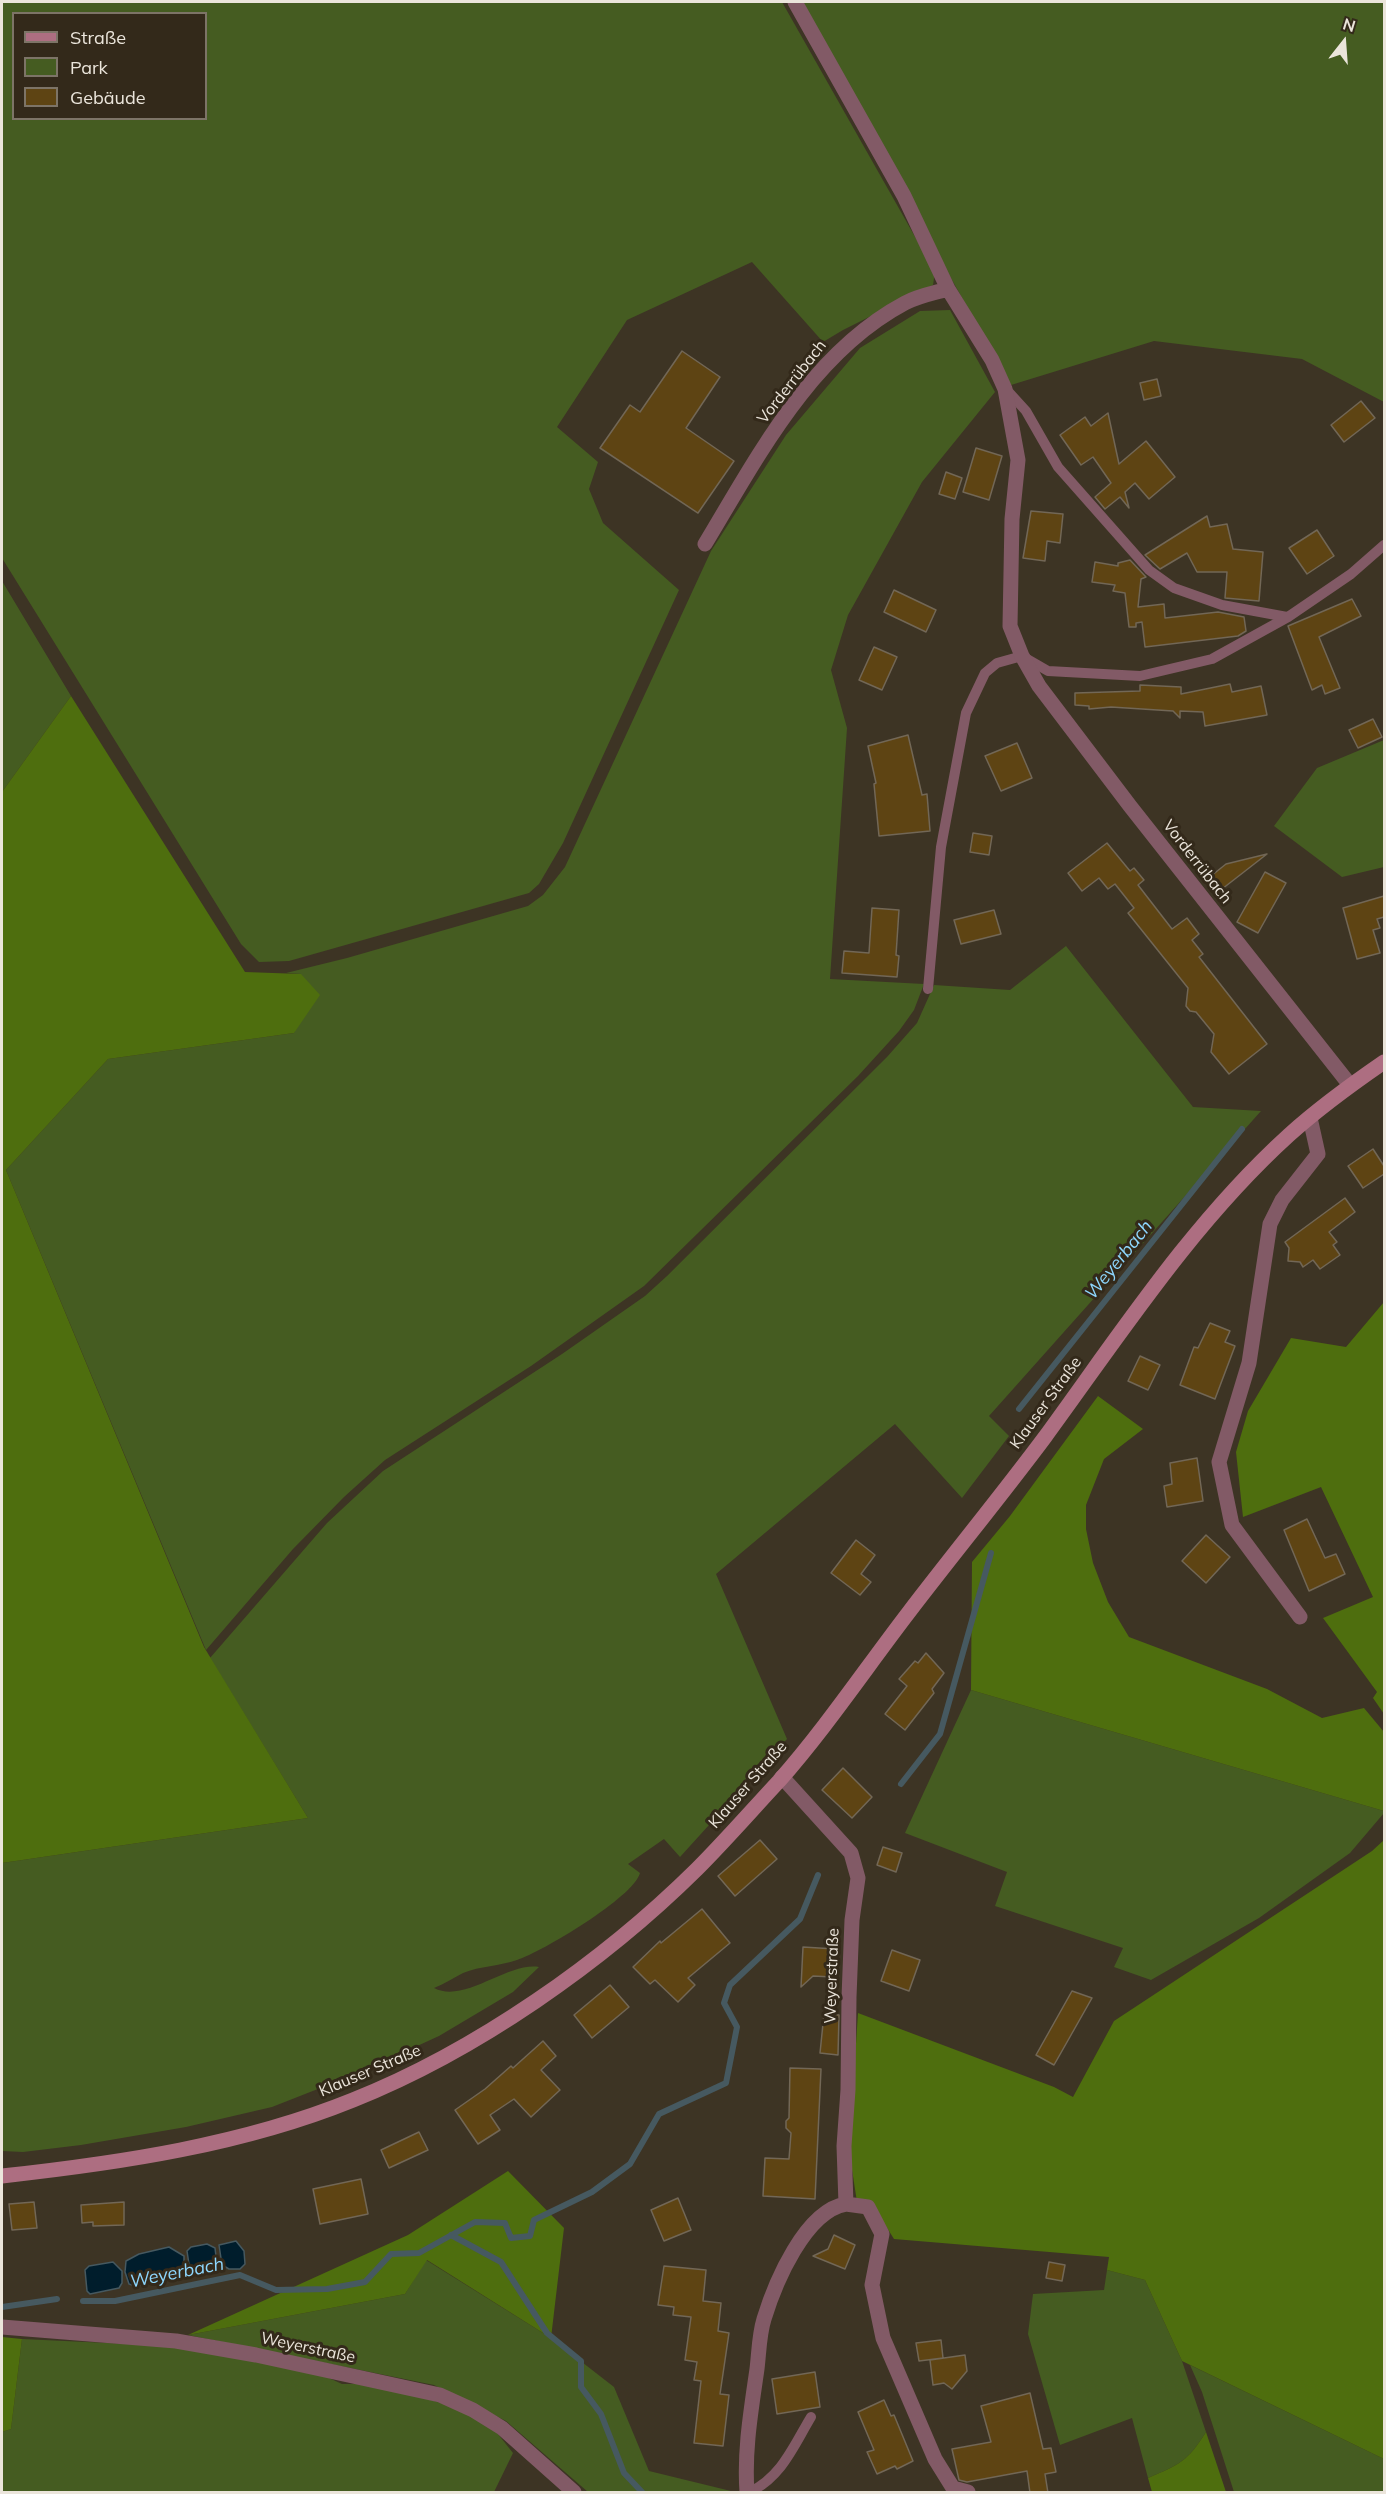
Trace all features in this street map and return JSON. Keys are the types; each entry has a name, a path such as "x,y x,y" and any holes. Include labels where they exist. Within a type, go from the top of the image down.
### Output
{"main road":[{"name":"Klauser Straße","path":"2,2176 67,2169 167,2152 279,2126 353,2100 438,2061 543,1996 644,1918 698,1868 782,1777 1043,1439 1126,1324 1216,1211 1289,1135 1350,1085 1384,1062"}],"street":[{"name":"Vorderrübach","path":"795,2 904,196 948,289 992,360 1005,389 1018,460 1012,519 1010,626 1022,656 1039,686 1130,806 1350,1085"},
{"name":"Vorderrübach","path":"705,544 786,414 841,348 906,303 948,289"},
{"path":"1300,1617 1232,1526 1219,1462 1249,1363 1270,1224 1282,1200 1318,1154 1310,1119"},
{"name":"Weyerstraße","path":"782,1777 851,1853 858,1878 852,1920 849,1997 848,2091 844,2146 846,2204"},
{"path":"748,2493 745,2459 763,2320 787,2260 807,2231 834,2206 846,2204 868,2207 880,2227 882,2234 872,2285 883,2338 935,2459 953,2488 968,2493"},
{"name":"Weyerstraße","path":"2,2327 176,2341 347,2374 440,2395 473,2410 502,2428 574,2493"}],"lane":[{"name":"Vorderrübach","path":"1005,389 1026,411 1058,467 1149,570 1174,588 1222,605 1288,617"},
{"path":"927,989 941,847 966,713 985,672 997,663 1022,656 1048,671 1140,676 1212,659 1288,617 1351,574 1384,545"},
{"path":"748,2493 766,2484 777,2472 811,2417"}],"green space":[{"path":"2,2 782,2 935,272 933,285 823,342 752,262 627,320 557,427 598,462 589,489 603,523 679,590 563,843 539,884 529,893 289,961 259,962 241,944 2,558"},
{"path":"796,2 1384,2 1384,402 1302,359 1154,341 1011,385"},
{"path":"950,310 995,392 922,482 848,615 831,670 847,728 830,979 924,984 914,1010 899,1031 858,1076 644,1286 531,1366 385,1460 344,1497 293,1549 206,1650 6,1170 108,1059 294,1033 301,974 286,973 347,958 528,906 543,895 565,867 711,551 786,435 860,348 920,311"},
{"path":"2,581 71,696 2,792"},
{"path":"71,696 245,972 301,974 320,995 294,1033 108,1059 6,1170 204,1647 308,1818 2,1863 2,792"},
{"path":"1384,740 1384,867 1342,877 1274,826 1317,768"},
{"path":"1066,946 1193,1107 1261,1111 989,1416 1009,1436 962,1498 895,1424 716,1574 787,1739 680,1857 664,1839 628,1864 640,1873 634,1883 622,1896 586,1922 529,1955 463,1973 434,1988 459,1991 513,1970 539,1967 513,1992 439,2036 356,2074 272,2107 186,2127 81,2145 23,2152 2,2151 2,1863 308,1818 210,1658 327,1523 383,1471 562,1354 645,1296 887,1057 917,1023 934,985 1010,990"},
{"path":"1384,1302 1384,1714 1373,1698 1377,1692 1323,1618 1373,1597 1321,1487 1243,1517 1236,1452 1248,1411 1291,1338 1346,1347"},
{"path":"1098,1396 1143,1429 1104,1459 1086,1505 1086,1529 1093,1563 1108,1602 1129,1637 1267,1689 1322,1718 1364,1708 1384,1732 1384,1811 971,1690 972,1562 1010,1516"},
{"path":"971,1690 1384,1811 1384,1813 1350,1853 1259,1918 1151,1980 1114,1967 1123,1948 995,1906 1007,1872 905,1833"},
{"path":"1384,1840 1384,2459 1182,2361 1145,2280 1107,2270 1109,2257 894,2239 872,2204 857,2202 849,2150 858,2013 1054,2087 1073,2097 1114,2021 1372,1851"},
{"path":"508,2171 564,2228 551,2338 427,2260 405,2294 188,2335 408,2235"},
{"path":"426,2260 551,2338 614,2387 649,2471 735,2492 588,2492 506,2421 434,2385 188,2335 405,2294"},
{"path":"1107,2270 1145,2280 1182,2361 1206,2432 1182,2461 1148,2478 1132,2418 1060,2445 1028,2334 1033,2294 1104,2290"},
{"path":"2,2337 22,2339 11,2429 2,2432"},
{"path":"22,2339 172,2346 318,2373 342,2384 374,2384 452,2406 494,2429 513,2453 494,2492 2,2492 2,2432 11,2429"},
{"path":"1190,2365 1384,2459 1384,2492 1234,2492 1202,2392"},
{"path":"1206,2432 1226,2492 1152,2492 1148,2478 1182,2461"}],"water":[{"path":"236,2241 244,2251 245,2264 240,2269 229,2269 222,2265 219,2245"},
{"path":"207,2244 215,2248 217,2265 211,2271 194,2274 190,2271 187,2251 191,2247"},
{"path":"169,2247 184,2256 184,2273 135,2286 129,2284 125,2272 126,2261 139,2254"},
{"path":"113,2262 122,2271 122,2283 119,2288 90,2294 87,2291 85,2270 89,2266"}],"building":[{"path":"682,351 720,377 686,428 734,461 698,513 600,448 630,405 640,412"},
{"path":"1157,379 1161,396 1144,400 1140,383"},
{"path":"1361,401 1375,418 1344,442 1331,425"},
{"path":"1108,413 1119,464 1146,441 1175,477 1149,499 1135,483 1125,492 1129,508 1120,497 1105,509 1095,497 1111,483 1093,457 1081,465 1060,435 1085,417 1091,426"},
{"path":"976,448 1002,456 989,500 963,492"},
{"path":"946,472 962,478 955,499 939,494"},
{"path":"1031,511 1063,514 1060,543 1047,541 1045,561 1023,558"},
{"path":"1207,516 1210,527 1227,524 1233,549 1263,552 1259,601 1225,598 1227,572 1197,572 1187,553 1160,569 1145,555"},
{"path":"1317,530 1334,556 1307,574 1289,548"},
{"path":"1130,560 1146,577 1141,579 1138,607 1164,604 1165,618 1218,612 1244,617 1246,631 1238,636 1145,647 1142,622 1136,623 1136,627 1129,627 1125,593 1113,591 1115,585 1092,582 1095,562 1118,566 1118,563"},
{"path":"894,590 936,610 926,632 884,612"},
{"path":"1352,599 1361,616 1319,637 1340,688 1325,694 1322,685 1312,690 1288,626"},
{"path":"874,647 897,657 882,690 859,680"},
{"path":"1230,684 1232,692 1261,686 1267,715 1205,726 1203,712 1180,711 1180,718 1173,711 1111,707 1089,709 1089,706 1075,705 1075,693 1140,691 1140,685 1181,687 1181,694"},
{"path":"1373,719 1382,737 1358,748 1349,730"},
{"path":"908,735 922,795 927,794 930,831 879,836 874,784 876,783 868,746"},
{"path":"1017,743 1032,778 1001,791 985,756"},
{"path":"973,833 992,836 989,855 970,852"},
{"path":"1107,843 1130,871 1134,868 1144,880 1138,885 1172,929 1187,918 1199,934 1192,940 1203,954 1199,957 1267,1044 1229,1074 1211,1052 1214,1034 1196,1012 1190,1011 1186,1006 1188,988 1128,913 1134,908 1115,884 1108,889 1099,878 1082,891 1068,873"},
{"path":"1267,854 1222,889 1211,876 1226,864"},
{"path":"1265,872 1286,883 1258,933 1237,922"},
{"path":"1384,896 1384,917 1377,919 1380,928 1373,930 1380,953 1357,959 1343,908"},
{"path":"872,908 899,910 897,977 842,973 844,951 869,953"},
{"path":"994,910 1001,934 961,944 954,920"},
{"path":"1373,1149 1384,1166 1384,1174 1363,1188 1348,1166"},
{"path":"1345,1198 1355,1212 1329,1232 1337,1242 1333,1245 1340,1255 1320,1269 1313,1260 1303,1267 1300,1262 1288,1261 1289,1248 1285,1242"},
{"path":"1210,1323 1230,1331 1225,1342 1235,1346 1215,1399 1180,1385 1194,1347 1198,1348"},
{"path":"1140,1356 1160,1365 1148,1390 1128,1381"},
{"path":"1197,1458 1203,1501 1167,1507 1164,1486 1172,1484 1170,1463"},
{"path":"1307,1519 1325,1558 1336,1554 1345,1574 1309,1591 1284,1530"},
{"path":"1206,1535 1230,1557 1206,1583 1182,1561"},
{"path":"856,1540 875,1555 861,1574 871,1582 860,1595 831,1573"},
{"path":"926,1653 944,1673 932,1689 934,1693 905,1730 885,1714 907,1686 899,1679 915,1661 918,1663"},
{"path":"843,1768 872,1797 852,1818 822,1790"},
{"path":"760,1840 777,1859 735,1896 718,1876"},
{"path":"883,1847 902,1853 896,1872 877,1865"},
{"path":"702,1909 730,1943 688,1978 695,1985 678,2002 655,1980 650,1984 633,1967 660,1941 661,1943"},
{"path":"803,1947 835,1949 833,1977 813,1976 801,1987"},
{"path":"892,1950 920,1960 909,1991 881,1981"},
{"path":"610,1985 629,2007 592,2038 574,2015"},
{"path":"1072,1991 1092,1998 1054,2065 1036,2055"},
{"path":"824,2014 839,2015 838,2055 820,2053"},
{"path":"543,2041 556,2056 541,2070 560,2090 531,2117 514,2099 490,2115 500,2130 478,2144 455,2110 485,2089 511,2066 513,2068"},
{"path":"790,2068 821,2069 815,2199 763,2196 765,2158 789,2159 791,2133 786,2128 786,2121 789,2118"},
{"path":"419,2132 428,2150 389,2168 381,2150"},
{"path":"361,2179 368,2214 320,2224 313,2189"},
{"path":"678,2198 691,2230 664,2241 651,2210"},
{"path":"34,2202 37,2228 12,2230 9,2204"},
{"path":"124,2202 124,2225 93,2226 93,2222 82,2223 81,2205"},
{"path":"834,2235 855,2245 845,2269 813,2256 828,2249"},
{"path":"1049,2262 1065,2265 1062,2281 1046,2278"},
{"path":"664,2266 706,2270 703,2301 721,2303 718,2331 729,2333 720,2394 729,2395 723,2446 694,2443 701,2381 694,2380 697,2362 685,2360 691,2317 673,2315 674,2307 658,2305"},
{"path":"941,2340 943,2358 919,2361 916,2343"},
{"path":"965,2355 967,2371 952,2389 944,2383 933,2385 930,2360"},
{"path":"815,2372 820,2407 777,2414 772,2379"},
{"path":"1030,2393 1043,2449 1051,2448 1056,2472 1045,2474 1048,2493 1030,2493 1027,2471 967,2482 959,2480 952,2449 991,2442 981,2406"},
{"path":"884,2400 891,2416 894,2415 913,2461 897,2469 895,2466 877,2474 867,2452 874,2450 858,2412"}],"waterway":[{"name":"Weyerbach","path":"1019,1409 1242,1129"},
{"name":"Weyerbach","path":"901,1784 940,1734 991,1553"},
{"name":"Weyerbach","path":"83,2301 115,2301 240,2275 276,2290 327,2289 365,2282 391,2254 419,2253 475,2222 505,2223 511,2238 530,2236 534,2220 592,2192 630,2164 659,2114 726,2083 737,2027 724,2003 730,1985 800,1919 818,1875"},
{"path":"451,2235 501,2262 547,2333 581,2361 581,2387 601,2414 624,2473 642,2492"},
{"name":"Weyerbach","path":"2,2307 57,2299"}]}
